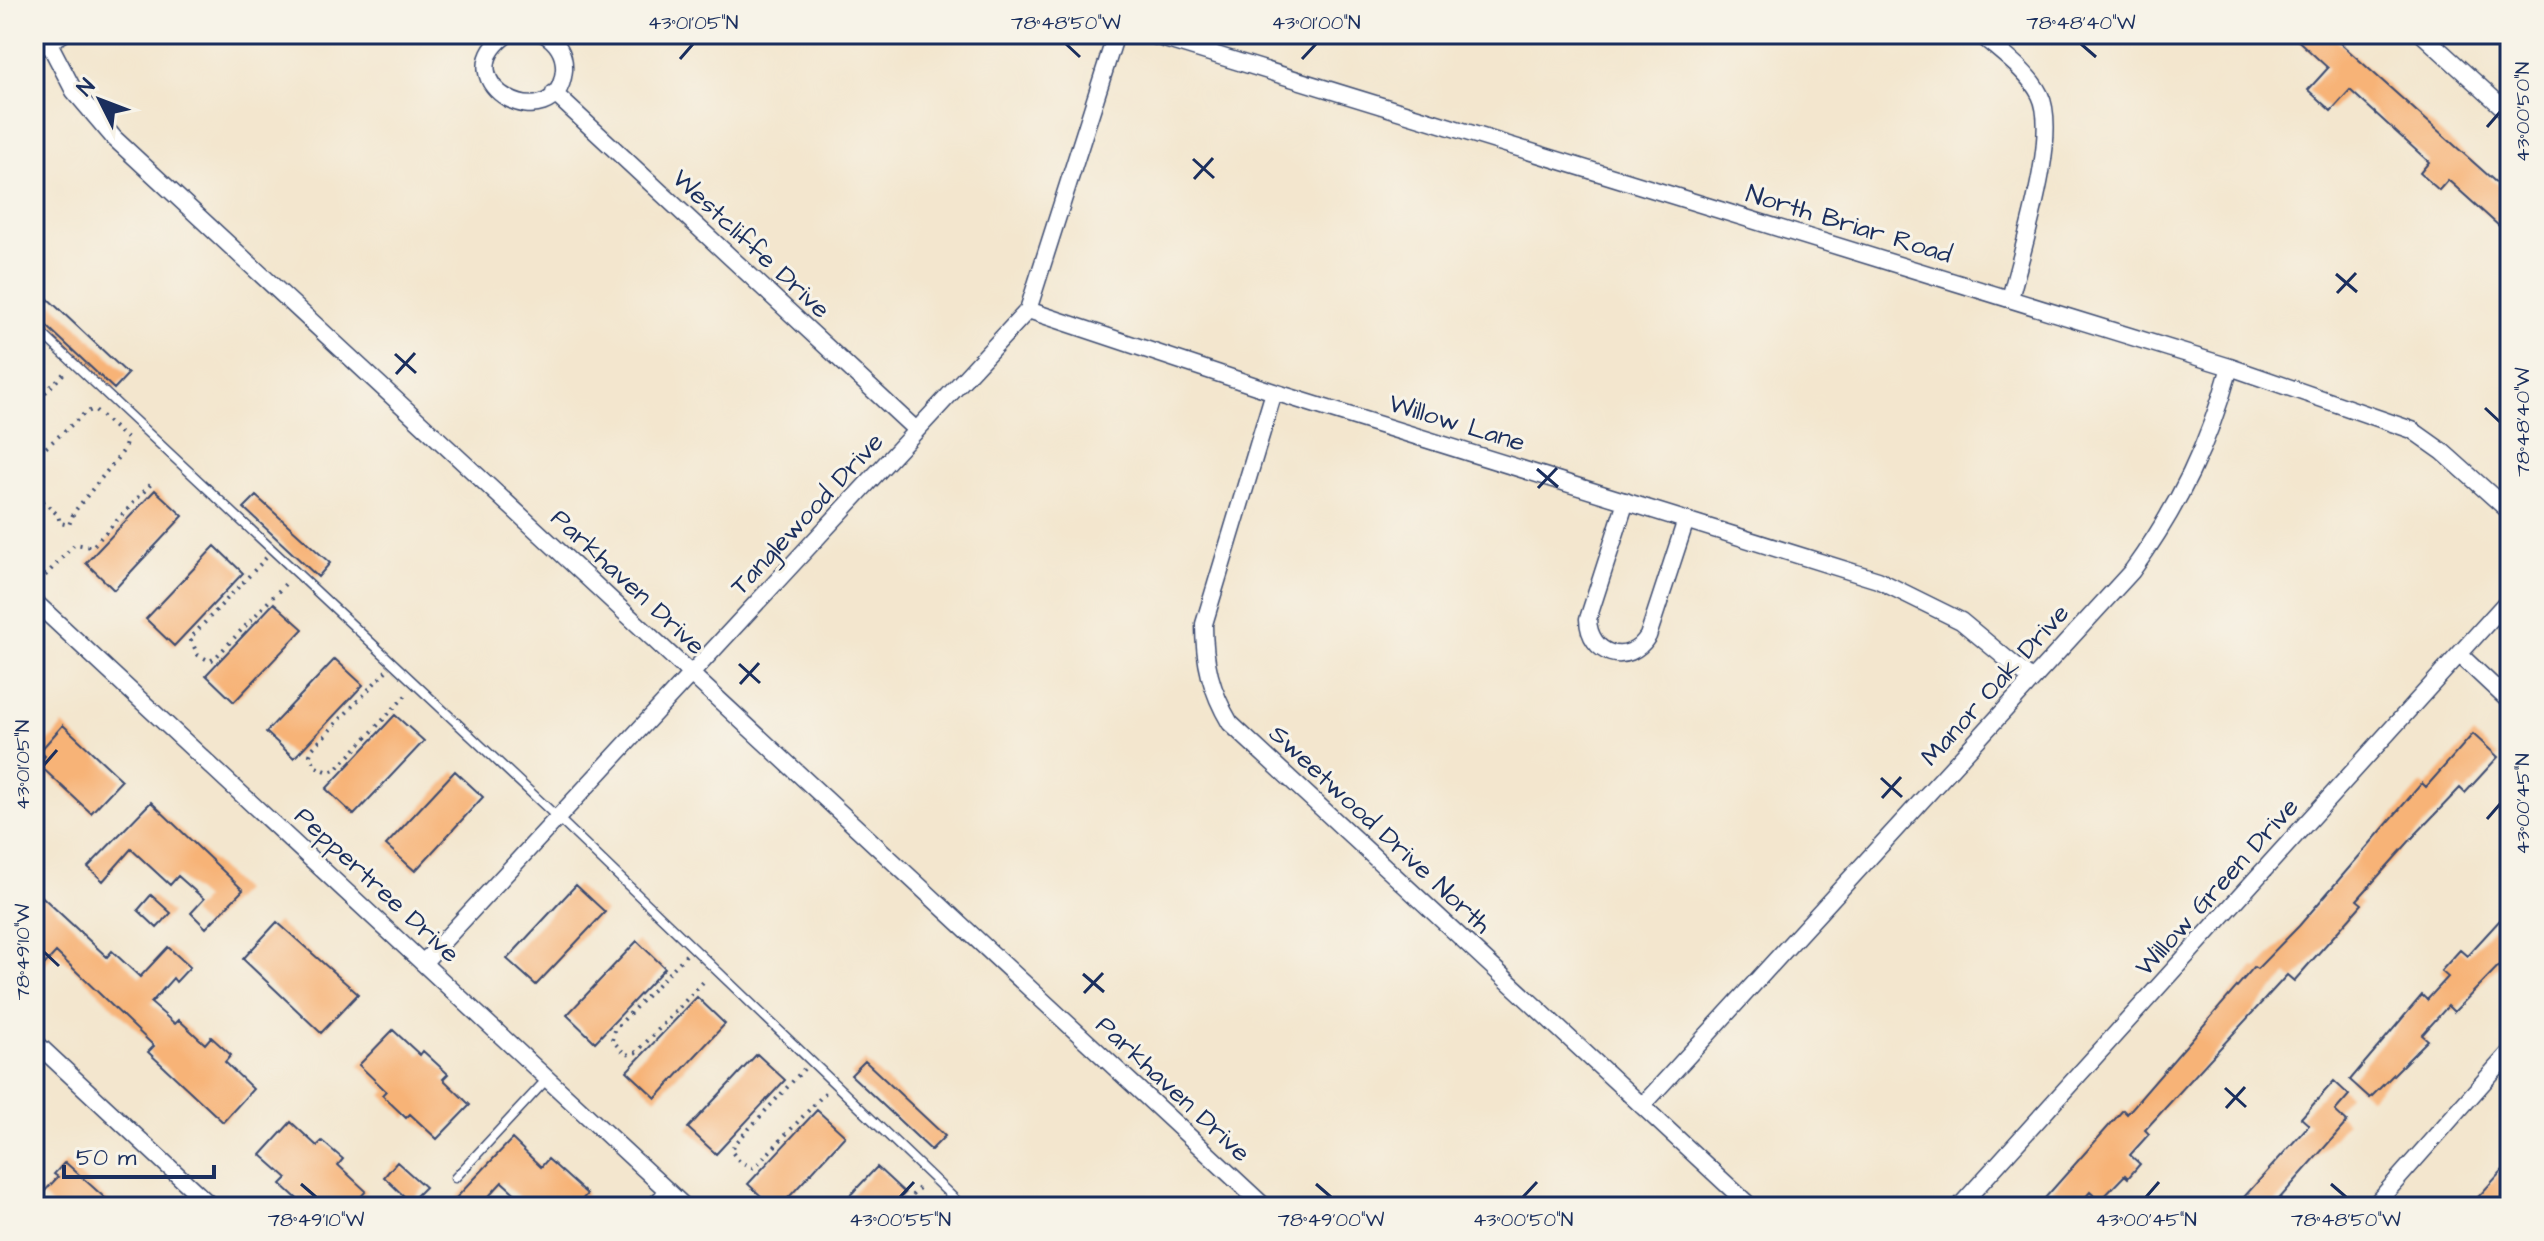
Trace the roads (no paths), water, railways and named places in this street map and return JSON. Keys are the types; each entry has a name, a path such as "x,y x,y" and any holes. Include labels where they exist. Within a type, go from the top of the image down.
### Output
{"street":[{"path":"508,34 494,45 488,70 498,93 520,105 545,100 562,81 562,55 544,34"},
{"name":"Tanglewood Drive","path":"424,962 1028,310 1116,34"},
{"name":"North Briar Road","path":"1148,34 2230,367 2412,430 2443,452 2510,512"},
{"path":"1980,34 2030,80 2046,111 2046,146 2010,299"},
{"path":"2422,34 2510,114"},
{"name":"Parkhaven Drive","path":"48,42 74,91 114,138 1265,1207"},
{"name":"Westcliffe Drive","path":"554,93 916,430"},
{"name":"Willow Lane","path":"1028,310 1274,392 1878,580 1927,601 1993,645 2032,680"},
{"name":"Manor Oak Drive","path":"1642,1106 2132,571 2172,513 2200,460 2230,367"},
{"name":"Sweetwood Drive North","path":"1274,392 1204,624 1204,654 1217,702 1230,723 1751,1207"},
{"path":"1626,501 1588,619 1591,639 1606,653 1625,655 1643,645 1686,520"},
{"name":"Willow Green Drive","path":"1959,1207 2510,598"},
{"name":"Peppertree Drive","path":"34,601 685,1207"},
{"path":"2460,655 2510,702"},
{"path":"34,1041 204,1204"},
{"path":"2373,1207 2510,1052"}],"lane":[{"path":"34,326 558,818 963,1207"},
{"path":"455,1178 547,1078"},
{"path":"647,1207 665,1189"}]}
